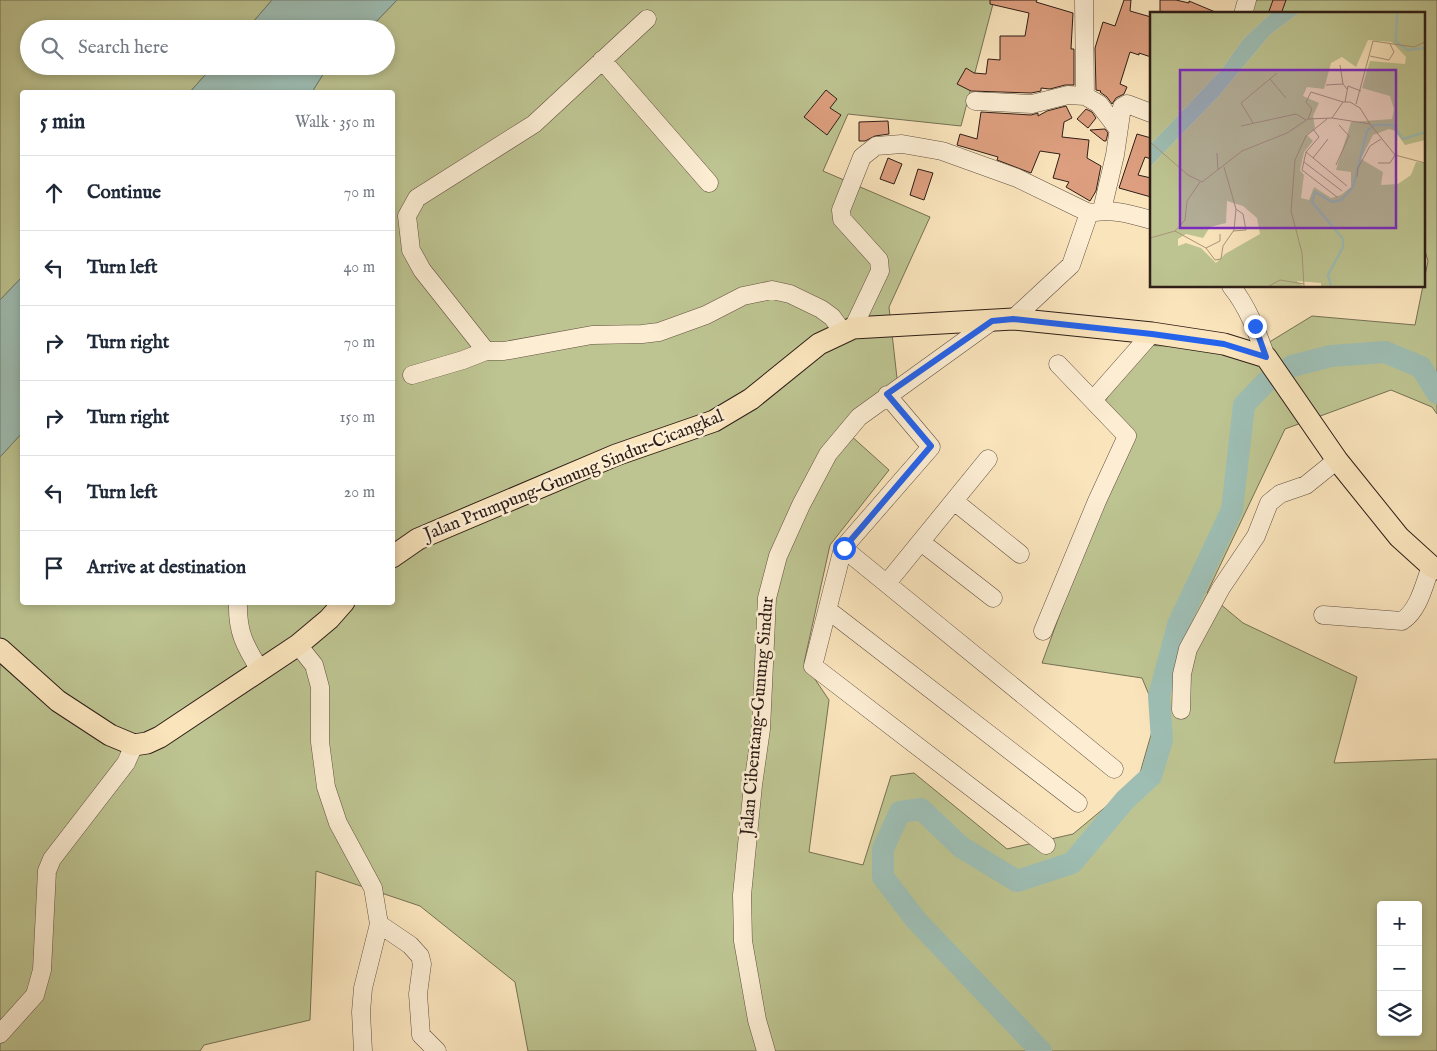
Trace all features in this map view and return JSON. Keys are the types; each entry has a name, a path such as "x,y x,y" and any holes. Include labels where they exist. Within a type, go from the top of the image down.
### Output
{"main road":[{"name":"Jalan Prumpung–Gunung Sindur–Cicangkal","path":"395,555 418,539 616,455 714,422 751,399 819,344 848,330 1013,319 1224,344 1275,369"},
{"path":"1275,369 1337,460 1399,537 1434,567"},
{"path":"0,649 58,701 110,735 134,744 147,743 160,737 298,645 329,619 341,605"}],"street":[{"path":"1084,0 1085,96"},
{"path":"486,351 422,270 411,250 407,216 417,198 534,124 647,19"},
{"path":"602,60 709,183"},
{"path":"975,101 1032,104 1068,95 1085,96 1099,104 1118,128"},
{"path":"1013,319 1070,265 1096,211 1116,156 1122,107 1127,104 1150,114"},
{"path":"412,375 486,351 504,351 592,335 659,332 706,315 743,296 772,290 790,294 821,309 848,330 880,271 879,260 842,218 841,210 862,157 876,146 902,144 942,151 1016,178 1096,211 1135,215 1150,220"},
{"path":"1233,288 1255,326 1275,369"},
{"name":"Jalan Cibentang–Gunung Sindur","path":"766,1051 757,1020 743,941 742,895 760,729 767,598 778,556 801,505 828,454 859,417 887,394 992,321"},
{"path":"1093,400 1152,334"},
{"path":"1043,631 1097,501 1127,436 1058,364"},
{"path":"887,394 931,446 844,548 813,666 1046,845"},
{"path":"887,583 988,459"},
{"path":"1182,710 1182,674 1188,649 1221,588 1256,536 1270,503 1280,494 1306,485 1337,460"},
{"path":"954,501 1020,554"},
{"path":"921,542 993,598"},
{"path":"844,548 1114,769"},
{"path":"1323,616 1402,621 1410,616 1434,567"},
{"path":"238,605 237,613 242,640 260,670"},
{"path":"828,610 1078,803"},
{"path":"298,645 314,665 320,687 320,742 326,787 338,823 373,888 379,924 363,988 361,1012 363,1051"},
{"path":"0,1034 35,994 42,970 47,871 52,859 126,763 134,744"},
{"path":"379,924 410,945 420,956 422,964 418,994 421,1035 437,1051"}],"green space":[{"path":"0,0 272,0 255,20 20,20 20,75 205,75 192,90 20,90 20,279 0,300"},
{"path":"397,0 994,0 961,126 848,114 823,171 930,217 889,307 898,387 849,434 889,470 830,545 804,663 829,700 809,852 863,865 891,776 914,773 1007,849 1073,834 1138,780 1157,714 1142,678 1042,663 1125,436 1103,405 1137,345 1258,349 1312,316 1415,325 1428,261 1424,247 1424,12 1249,12 1252,0 1437,0 1437,414 1432,407 1391,390 1285,429 1207,593 1243,623 1357,677 1334,763 1437,759 1437,1051 528,1051 515,982 420,906 316,871 310,1020 204,1045 200,1051 0,1051 0,457 20,435 20,605 395,605 395,90 313,90 323,75 395,75 395,20 378,20"}],"water":[{"path":"272,0 397,0 378,20 255,20"},
{"path":"205,75 323,75 313,90 192,90"},
{"path":"20,279 20,435 0,457 0,300"}],"building":[{"path":"990,0 1037,0 1036,2 1073,13 1071,49 1074,49 1074,85 1050,89 1041,88 1041,91 1031,93 971,91 957,84 966,68 974,73 986,74 988,59 1000,60 1000,36 1025,36 1029,13 990,4"},
{"path":"1124,0 1131,0 1130,11 1150,17 1150,57 1130,52 1120,84 1127,87 1124,94 1116,98 1112,104 1101,91 1096,90 1095,48 1103,22 1115,26"},
{"path":"1160,0 1176,0 1189,3 1189,1 1215,12 1160,12"},
{"path":"1273,0 1286,0 1282,12 1269,12"},
{"path":"826,90 837,99 830,108 841,115 827,135 804,117"},
{"path":"1066,106 1072,118 1064,122 1062,137 1089,140 1087,158 1101,166 1096,191 1090,201 1066,187 1069,182 1053,178 1060,154 1040,151 1031,173 997,160 998,157 957,145 960,134 977,139 981,112 1031,115 1038,113 1038,116 1047,111"},
{"path":"1086,109 1092,112 1096,118 1088,128 1077,119"},
{"path":"888,121 889,134 859,141 859,122"},
{"path":"1105,129 1108,133 1106,141 1090,130"},
{"path":"1137,134 1150,138 1150,159 1145,157 1138,175 1150,178 1150,197 1119,188"},
{"path":"888,158 902,164 894,184 880,179"},
{"path":"918,169 933,173 924,200 910,195"}],"waterway":[{"path":"1041,1051 916,920 883,877 883,849 900,812 921,809 961,847 1017,881 1072,863 1125,800 1151,776 1162,740 1159,696 1178,625 1232,510 1244,405 1265,383 1292,366 1331,356 1385,352 1421,367 1437,393"}],"route":[{"path":"844,548 931,446 887,394 992,321 1013,319 1152,334 1224,344 1266,357 1255,326"}]}
